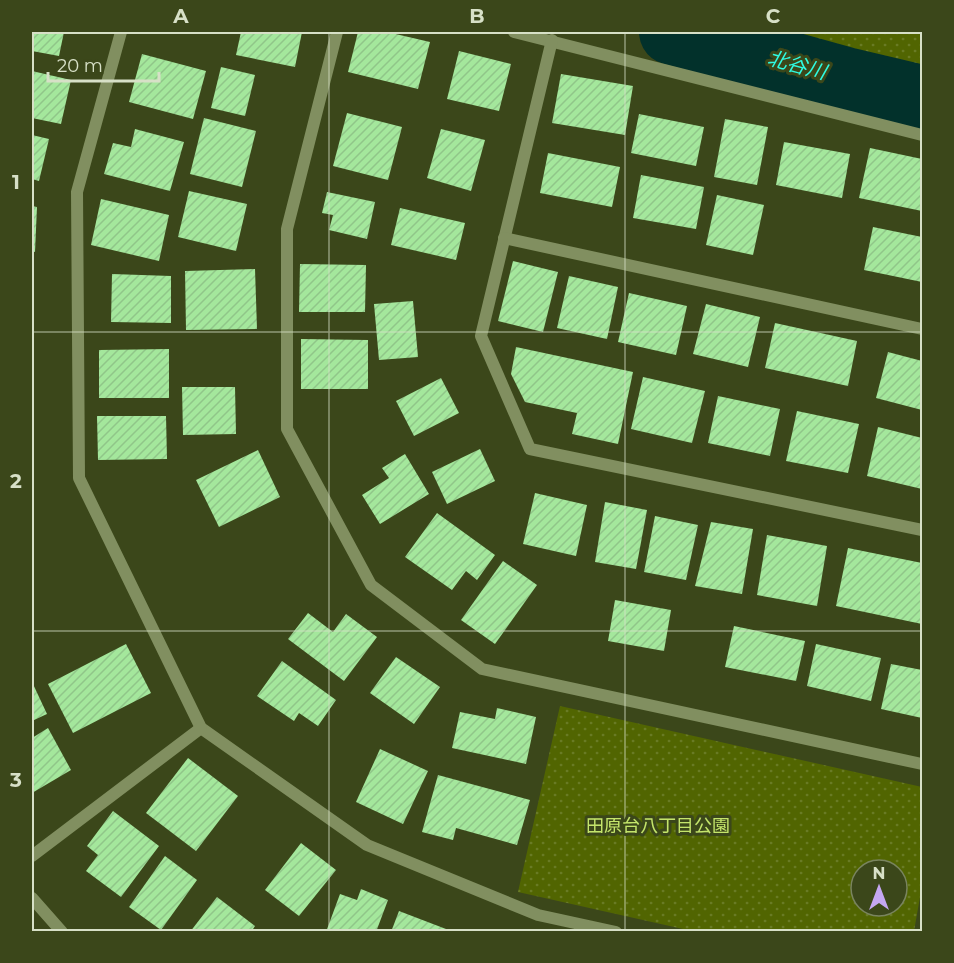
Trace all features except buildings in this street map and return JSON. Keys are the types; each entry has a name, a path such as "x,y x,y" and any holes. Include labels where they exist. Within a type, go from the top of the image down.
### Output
{"street":[{"path":"121,32 77,192 79,478 201,728 367,845 538,915 616,932"},
{"path":"337,32 287,230 287,429 371,585 482,669 922,764"},
{"path":"514,32 922,135"},
{"path":"552,40 481,336 530,449 922,530"},
{"path":"504,238 922,329"},
{"path":"32,856 201,728"},
{"path":"32,898 62,932"}],"green space":[{"path":"746,32 922,32 922,77"},
{"name":"田原台八丁目公園","path":"560,706 922,787 922,886 914,931 692,931 518,892"}],"waterway":[{"name":"北谷川","path":"672,32 846,80 922,98"}]}
